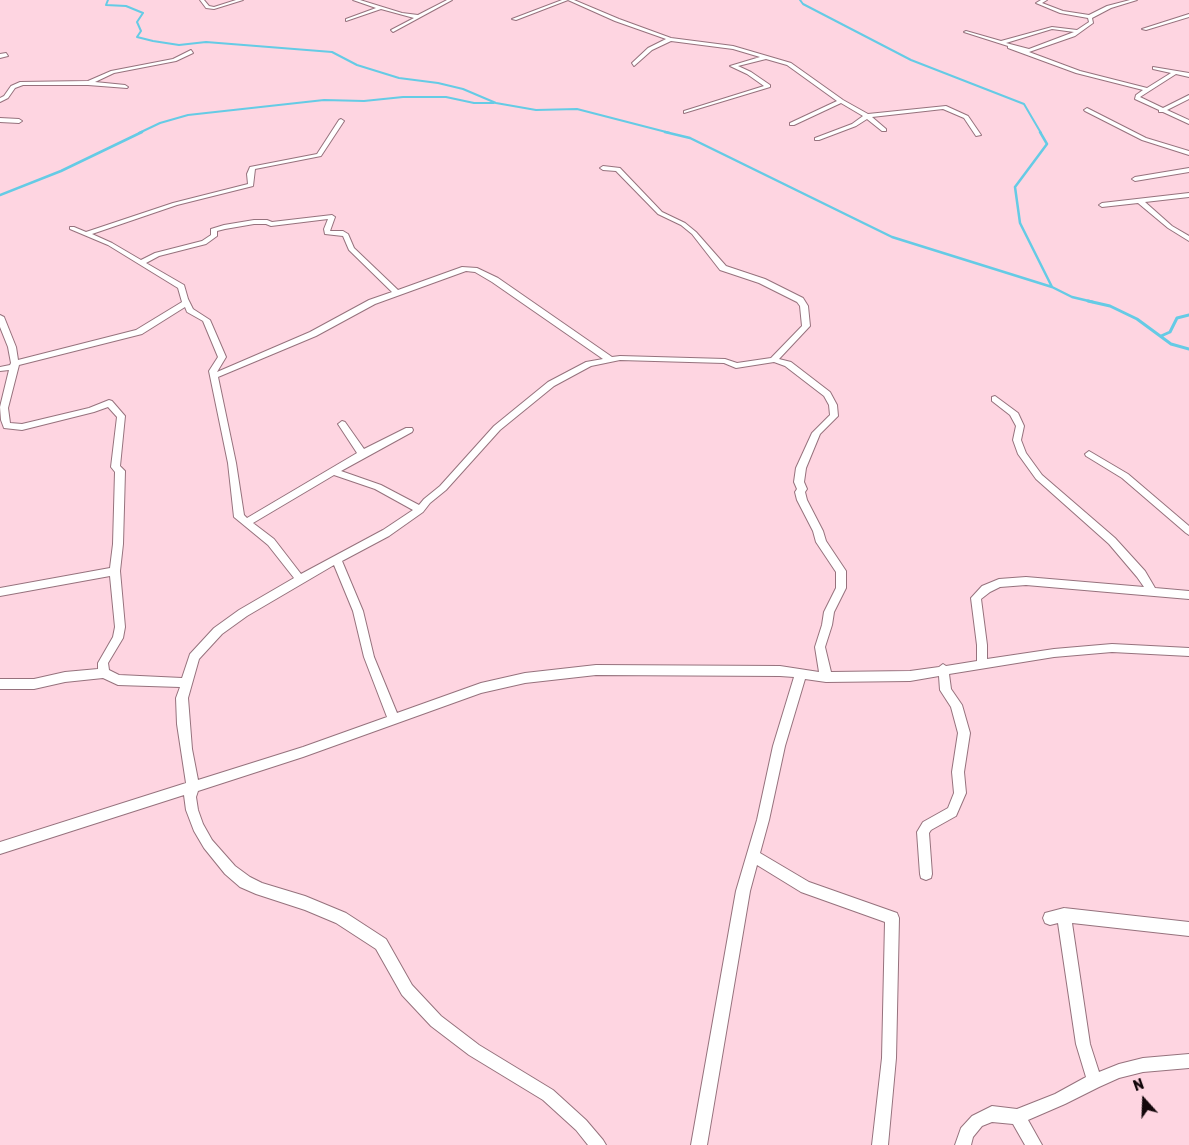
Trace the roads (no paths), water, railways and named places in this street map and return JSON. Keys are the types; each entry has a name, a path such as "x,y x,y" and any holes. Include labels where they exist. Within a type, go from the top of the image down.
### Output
{"street":[{"path":"202,0 208,7 214,8 240,0"},
{"path":"355,0 420,17"},
{"path":"393,31 450,0"},
{"path":"514,19 568,0 670,39 733,48 768,57 789,64 841,101 867,116 884,130"},
{"path":"1030,0 1056,10 1090,16 1109,7 1135,0"},
{"path":"1038,3 1046,0"},
{"path":"348,20 380,8"},
{"path":"1010,47 1030,51 1066,38 1090,22 1090,16"},
{"path":"1144,29 1189,16"},
{"path":"999,43 1052,28 1076,31"},
{"path":"966,32 1078,72 1148,90"},
{"path":"634,64 650,49 670,39"},
{"path":"88,83 113,72 174,60 191,52"},
{"path":"686,112 768,86 749,73 733,66 768,57"},
{"path":"1155,68 1189,75"},
{"path":"1176,72 1137,98 1189,122"},
{"path":"0,100 6,97 14,87 22,83 88,83 125,87"},
{"path":"1162,111 1189,97"},
{"path":"792,124 841,101"},
{"path":"817,140 854,125 867,116 944,107 966,117 978,135"},
{"path":"1088,110 1144,139 1189,152"},
{"path":"0,120 18,121"},
{"path":"86,234 175,204 251,185 250,174 252,168 319,155 342,121"},
{"path":"603,168 618,170 660,212 683,224 694,233 723,268 770,285 800,300 804,306 806,326 774,360"},
{"path":"1135,179 1189,170"},
{"path":"1179,173 1189,179"},
{"path":"1102,205 1189,195"},
{"path":"1140,201 1170,227 1189,239"},
{"path":"141,263 157,254 204,243 214,237 213,230 224,227 254,222 267,222 271,224 332,217 326,229 327,233 346,235 351,249 396,293"},
{"path":"72,228 110,244 180,287 190,310 206,320 222,357 213,371 232,463 239,517 271,542 300,579"},
{"path":"214,376 267,355 372,302 465,269 477,270 495,280 609,360"},
{"path":"0,369 139,332 186,303"},
{"path":"0,317 12,347 15,365 4,408 5,420 8,426 22,427 91,410 109,403 121,416 115,467 120,471 118,544 115,571 120,632 103,663 104,673"},
{"path":"598,1145 581,1125 548,1095 474,1050 436,1021 407,990 381,944 366,933 324,911 245,882 230,870 208,844 198,827 192,810 190,797 193,786 183,724 182,698 194,657 218,631 300,579 386,533 420,510 427,501 443,488 497,428 551,384 590,364 609,360 725,361 736,366 774,360 788,364 827,394 833,405 834,416 816,433 800,468 799,482 802,489 800,492 802,500 818,531 821,542 839,567 841,576 841,588 829,612 820,648 826,677"},
{"path":"995,399 1014,413 1020,426 1017,440 1022,454 1039,477 1112,542 1142,574 1151,591"},
{"path":"342,424 362,454"},
{"path":"246,523 362,454 409,430"},
{"path":"1089,454 1125,476 1189,531"},
{"path":"333,471 378,487 420,510"},
{"path":"337,560 358,611 369,657 393,720"},
{"path":"0,592 115,571"},
{"path":"982,664 982,645 976,598 986,589 999,583 1026,581 1189,595"},
{"path":"0,848 303,752 481,688 525,678 596,670 780,671 826,677 910,676 1054,653 1112,648 1189,652"},
{"path":"926,874 923,832 927,826 952,812 960,793 958,772 964,734 956,705 946,690 944,670"},
{"path":"0,684 34,684 65,677 104,673 118,680 185,683"},
{"path":"699,1145 744,891 764,820 779,746 801,674"},
{"path":"753,856 806,887 892,918 889,1058 880,1145"},
{"path":"1094,1081 1083,1044 1057,916 1189,929"},
{"path":"963,1145 966,1133 977,1121 992,1114 1017,1117 1060,1099 1094,1081 1130,1067 1189,1061"},
{"path":"1017,1117 1034,1145"}],"waterway":[{"path":"108,0 106,5 126,6 143,13 137,22 141,31 137,37 153,41 179,45 206,42 332,52 357,65 399,78 438,83 463,89 496,103 536,110 577,109 670,133"},
{"path":"800,0 803,4 911,60 1024,104 1041,133"},
{"path":"139,133 160,123 188,115 324,100 364,101 403,97 446,97 474,103 494,103"},
{"path":"0,195 61,171 142,132"},
{"path":"665,132 690,138 892,237 1052,287"},
{"path":"1040,132 1047,144 1015,187 1020,223 1052,287"},
{"path":"1052,287 1072,297 1093,302"},
{"path":"1088,301 1110,306 1137,319 1171,344 1189,349"},
{"path":"1161,336 1170,332 1177,318 1189,315"}]}
